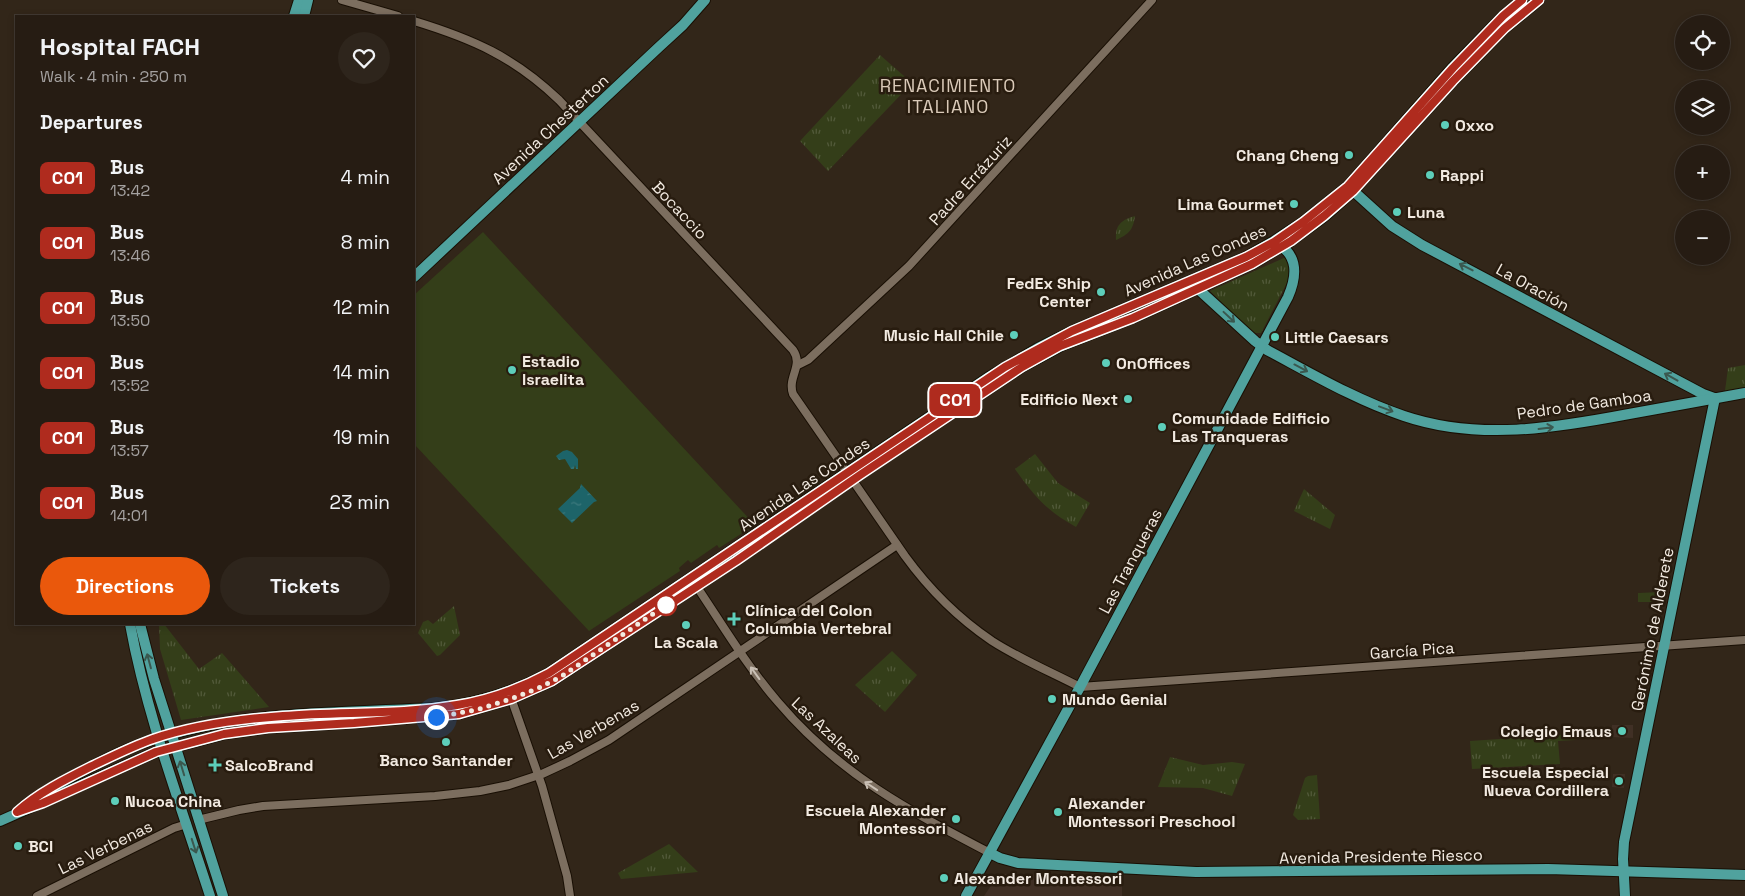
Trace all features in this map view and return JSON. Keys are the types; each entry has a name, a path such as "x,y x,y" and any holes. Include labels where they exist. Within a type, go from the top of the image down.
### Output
{"main road":[{"path":"294,15 299,0"},
{"path":"304,15 308,0"},
{"name":"Avenida Chesterton","path":"415,276 682,25 705,0"},
{"name":"Avenida Las Condes","path":"1350,189 1453,68 1503,16 1522,0"},
{"name":"Avenida Las Condes","path":"17,812 38,796 86,769 159,737 209,725 259,718 446,707 541,687 562,676 693,582 851,476 1006,377 1060,346 1133,318 1252,264 1310,217 1350,189 1499,34 1539,0"},
{"name":"La Oración","path":"1350,189 1392,226 1422,245 1703,394 1715,398"},
{"name":"Avenida Las Condes","path":"851,476 989,377 1038,348 1095,321 1279,244"},
{"name":"Las Tranqueras","path":"966,896 1288,297 1294,276 1291,254 1279,244"},
{"name":"Pedro de Gamboa","path":"1197,288 1261,346 1342,390 1375,405 1424,421 1500,430 1541,429 1745,393"},
{"name":"Gerónimo de Alderete","path":"1625,896 1623,871 1624,842 1715,398"},
{"path":"130,625 141,675 159,737 210,896"},
{"path":"140,625 152,671 223,896"},
{"name":"Avenida Las Condes","path":"0,821 163,749 175,746 224,734 268,728 447,716 476,710 510,695"},
{"name":"Avenida Presidente Riesco","path":"988,856 996,865 1007,866 1018,863 1196,872 1548,869 1745,875"}],"street":[{"path":"342,0 394,15"},
{"name":"Padre Errázuriz","path":"798,365 808,360 909,266 1152,0"},
{"name":"Bocaccio","path":"415,21 465,38 507,58 542,85 580,122 793,350 797,357 798,365"},
{"path":"798,365 791,381 793,394 897,545 930,588 969,624 1004,648 1080,687"},
{"name":"Las Verbenas","path":"198,820 262,806 466,793 509,785 538,775 570,762 603,743 897,545"},
{"name":"Las Azaleas","path":"693,582 764,685 813,740 856,776 988,856"},
{"name":"García Pica","path":"1080,687 1745,640"},
{"path":"510,695 538,775 565,869 570,896"},
{"name":"Las Verbenas","path":"37,896 174,828 187,824"}],"shaded area":[{"name":"Colegio Emaus","path":"1612,725 1633,725 1633,738 1611,737"},
{"name":"Escuela Especial Nueva Cordillera","path":"1613,774 1625,774 1624,788 1612,787"},
{"path":"1001,874 1060,875 1118,879 1122,883 1122,896 984,896 996,878"}],"green space":[{"path":"880,55 912,83 828,171 800,141"},
{"path":"1135,216 1130,231 1116,240 1120,224 1126,219"},
{"name":"Estadio Israelita","path":"483,232 755,525 719,548 717,545 691,563 688,560 679,568 680,571 589,631 415,445 415,294"},
{"path":"1286,257 1292,264 1291,275 1261,333 1252,333 1210,291"},
{"path":"1745,365 1745,388 1725,391 1728,368"},
{"path":"1035,454 1058,483 1090,503 1076,527 1057,515 1042,502 1015,469"},
{"path":"1304,489 1335,515 1330,529 1294,511"},
{"path":"1661,592 1661,602 1638,602 1638,593"},
{"path":"454,606 460,635 437,656 418,633 423,622 428,620 433,624"},
{"path":"159,625 165,625 199,669 222,653 269,707 181,720 160,649"},
{"path":"892,651 917,675 885,712 855,685"},
{"path":"1574,734 1575,740 1558,741 1560,764 1472,769 1470,741"},
{"path":"1170,757 1203,765 1232,762 1245,764 1232,796 1203,788 1158,787"},
{"path":"1317,775 1320,819 1298,820 1293,815 1305,778"},
{"path":"669,844 698,872 621,879 618,873"}],"water":[{"path":"567,450 572,452 578,459 578,469 576,469 575,465 574,469 571,469 565,459 559,460 556,456"},
{"path":"581,484 597,501 572,523 558,509 580,488"}],"bus line":[{"name":"C01","path":"1522,0 1503,16 1453,68 1348,186 1289,232 1246,257 1072,331 1005,367 549,673 528,684 458,705 259,718 181,731 152,740 86,769 38,796 17,812 43,803 156,752 175,746 224,734 268,728 459,714 511,699 562,676 696,585 736,561 860,475 1022,367 1060,346 1133,318 1252,264 1291,241 1353,191 1453,81 1505,28 1539,0"}],"place":[{"name":"Oxxo","path":"1445,125"},
{"name":"Chang Cheng","path":"1349,155"},
{"name":"Rappi","path":"1430,175"},
{"name":"Lima Gourmet","path":"1294,204"},
{"name":"Luna","path":"1397,212"},
{"name":"FedEx Ship Center","path":"1101,292"},
{"name":"Music Hall Chile","path":"1014,335"},
{"name":"Little Caesars","path":"1275,337"},
{"name":"OnOffices","path":"1106,363"},
{"name":"Estadio Israelita","path":"512,370"},
{"name":"Edificio Next","path":"1128,399"},
{"name":"Comunidade Edificio Las Tranqueras","path":"1162,427"},
{"name":"Clínica del Colon Columbia Vertebral","path":"734,619"},
{"name":"La Scala","path":"686,625"},
{"name":"Mundo Genial","path":"1052,699"},
{"name":"Colegio Emaus","path":"1622,731"},
{"name":"Banco Santander","path":"446,742"},
{"name":"SalcoBrand","path":"215,765"},
{"name":"Escuela Especial Nueva Cordillera","path":"1619,781"},
{"name":"Nucoa China","path":"115,801"},
{"name":"Alexander Montessori Preschool","path":"1058,812"},
{"name":"Escuela Alexander Montessori","path":"956,819"},
{"name":"BCI","path":"18,846"},
{"name":"Alexander Montessori","path":"944,878"}],"district":[{"name":"RENACIMIENTO ITALIANO","path":"948,96"}],"route":[{"path":"436,717 459,714 494,705 541,687 562,676 666,605"}]}
